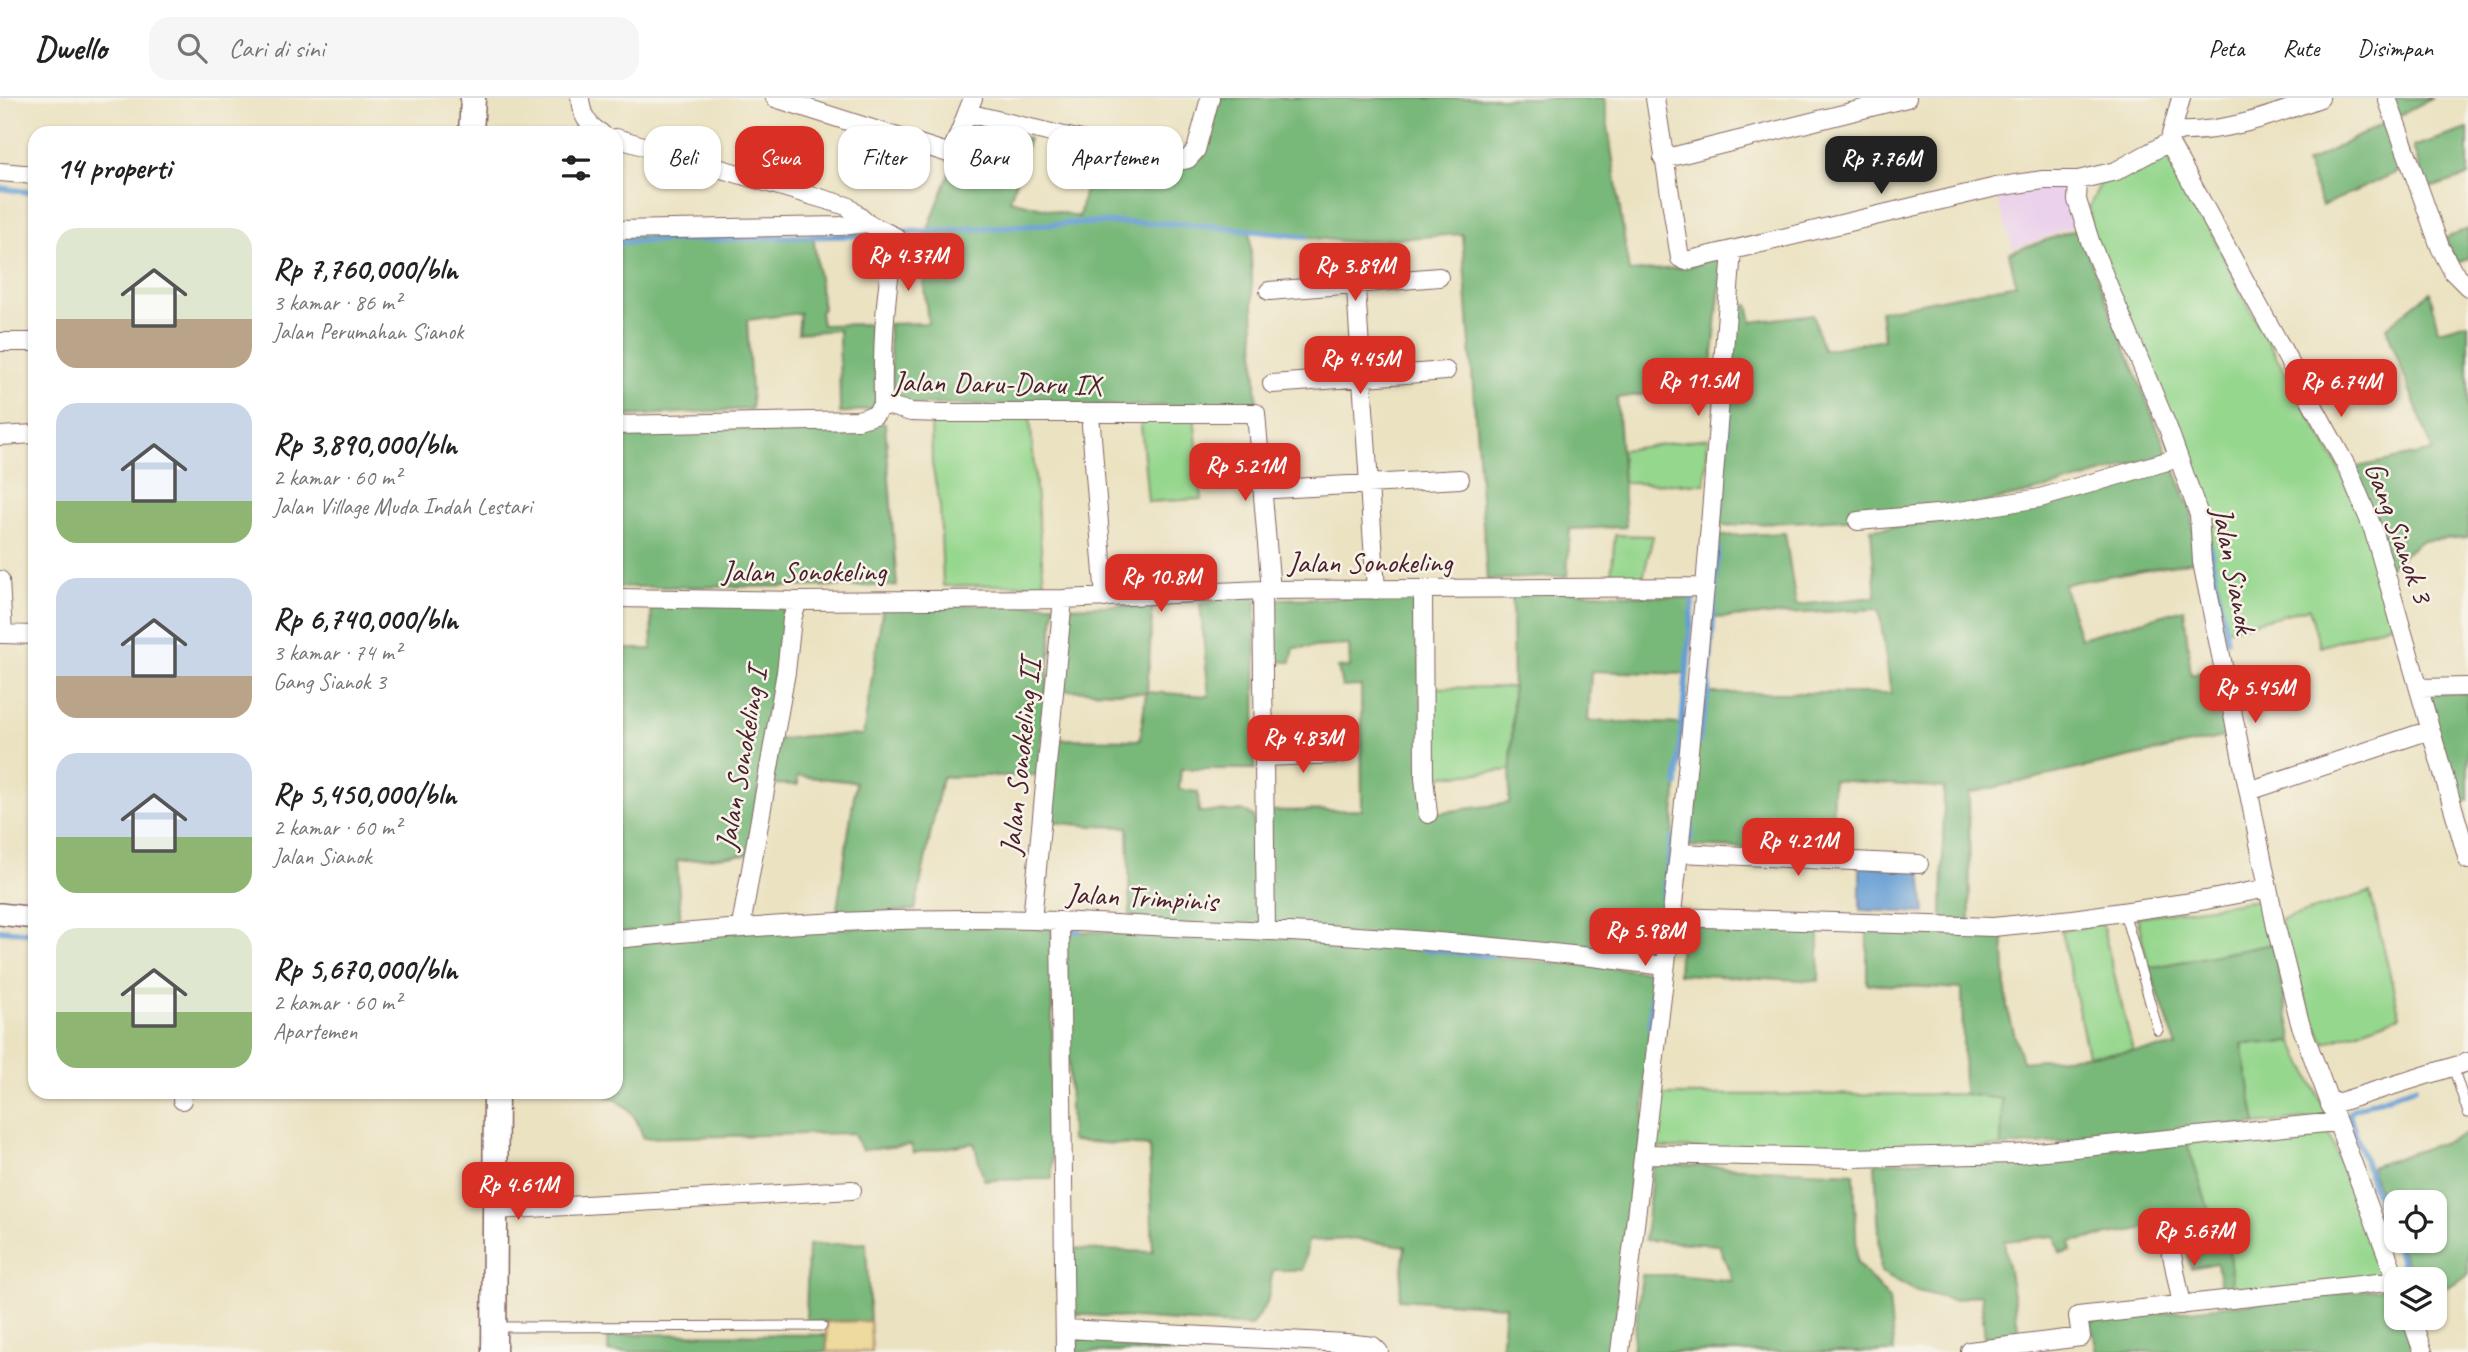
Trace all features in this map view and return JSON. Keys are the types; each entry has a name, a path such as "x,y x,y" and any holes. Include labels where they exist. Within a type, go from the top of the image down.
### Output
{"main road":[{"path":"471,126 473,98"},
{"path":"494,1352 496,1099"}],"street":[{"path":"580,98 584,116 592,126"},
{"path":"775,98 951,155 970,106 1175,162 1188,159 1196,150 1210,98"},
{"path":"1655,98 1680,258 1683,260 1732,251 1996,187 2043,180 2078,180 2116,171 2171,137 2280,113 2320,98"},
{"path":"1663,159 1907,98"},
{"path":"2171,137 2181,98"},
{"path":"2387,98 2441,247 2453,272 2468,287"},
{"name":"Gang Sianok 3","path":"2171,137 2348,469 2373,529 2468,860"},
{"path":"623,140 848,206 867,223 896,237 883,362 883,404"},
{"path":"0,172 28,175"},
{"name":"Jalan Sianok","path":"2078,180 2077,201 2091,244 2199,515 2203,562 2268,888 2300,1023 2391,1267"},
{"path":"623,230 841,226 867,223"},
{"path":"1620,1352 1679,853 1705,587 1732,251"},
{"path":"1354,258 1376,590"},
{"path":"1269,291 1439,277"},
{"path":"0,342 28,342"},
{"path":"1272,383 1446,371"},
{"name":"Jalan Daru-Daru IX","path":"623,425 858,421 875,415 883,404 911,412 942,413 1256,413 1267,591"},
{"path":"1091,425 1105,598"},
{"path":"0,436 28,434"},
{"path":"1858,521 1948,513 2040,498 2178,458"},
{"path":"1274,489 1460,479"},
{"path":"0,580 1,634 28,635"},
{"name":"Jalan Sonokeling","path":"623,598 798,601 1063,599 1267,591 1705,587"},
{"path":"1423,589 1424,778 1428,814"},
{"path":"1266,930 1264,757 1267,591"},
{"name":"Jalan Sonokeling II","path":"1032,920 1063,599"},
{"name":"Jalan Sonokeling I","path":"741,926 786,672 792,619 798,601"},
{"path":"2419,688 2468,687"},
{"path":"2249,791 2430,730"},
{"path":"1264,757 1340,754"},
{"path":"1679,853 1919,864"},
{"path":"1672,917 1993,927 2124,912 2268,888"},
{"path":"0,914 28,917"},
{"name":"Jalan Trimpinis","path":"623,938 741,926 913,920 1032,920 1266,930 1551,952 1665,966"},
{"path":"1060,921 1065,1352"},
{"path":"1644,1154 1850,1158 2017,1154 2333,1113 2460,1064"},
{"path":"495,1210 852,1190"},
{"path":"2169,1240 2182,1304"},
{"path":"1970,1351 2021,1348 2081,1337 2078,1316 2384,1281"},
{"path":"1065,1329 1346,1343 1373,1346 1379,1352"},
{"path":"2415,1330 2423,1352"}],"lane":[{"path":"2124,912 2158,1030"},
{"path":"2460,1064 2468,1113"},
{"path":"494,1326 822,1326"}],"shaded area":[{"path":"2060,184 2075,226 2013,249 1997,199"}],"green space":[{"path":"1220,98 1604,98 1629,272 1688,267 1723,253 1710,385 1617,398 1626,527 1570,529 1567,576 1487,580 1462,234 1352,242 1250,231 1257,407 894,404 888,324 928,323 920,250 944,187 1013,189 1010,200 1079,217 1085,189 1183,189 1183,164 1204,156"},
{"path":"2387,98 2432,98 2394,118"},
{"path":"2394,118 2411,166 2322,206 2306,163"},
{"path":"969,122 983,126 967,126"},
{"path":"2468,129 2468,176 2427,189 2413,147"},
{"path":"2165,154 2205,220 2253,315 2341,472 2371,536 2393,623 2320,647 2309,608 2225,630 2203,515 2092,232 2089,208 2102,179"},
{"path":"2078,229 2168,454 2049,488 1944,509 1880,516 1720,526 1735,305 1748,305 1752,322 1813,314 1823,350 1884,339 1880,311 2016,284 2009,253"},
{"path":"2468,229 2468,259 2456,263 2445,238"},
{"path":"813,235 823,309 820,312 822,325 867,324 871,327 878,369 876,408 840,413 839,330 798,333 800,313 747,320 752,409 625,416 623,236"},
{"path":"2430,292 2438,331 2468,323 2468,537 2421,541 2385,570 2348,469 2433,451 2386,327"},
{"path":"1140,414 1194,414 1202,499 1148,502"},
{"path":"1030,417 1044,584 943,586 940,507 932,464 931,418"},
{"path":"885,423 897,586 623,587 623,430"},
{"path":"1708,438 1705,484 1623,483 1621,450"},
{"path":"2173,467 2192,513 2194,561 2063,584 2080,638 2184,609 2191,675 2215,668 2232,735 1969,793 1970,921 1942,920 1944,788 1833,780 1832,852 1689,846 1695,759 1708,693 1891,693 1879,609 1713,618 1719,536 1785,533 1796,605 1876,597 1871,529 1984,517 2040,506"},
{"path":"1615,535 1653,536 1643,578 1611,576"},
{"path":"1512,589 1693,598 1686,674 1591,671 1588,721 1682,724 1673,828 1655,959 1426,932 1425,937 1135,925 1130,914 1128,827 1052,822 1058,739 1140,740 1146,693 1062,690 1067,607 1153,604 1147,692 1209,696 1200,603 1256,594 1255,769 1181,769 1179,789 1198,792 1199,812 1242,811 1253,816 1265,920 1265,811 1362,810 1361,686 1342,687 1338,668 1350,667 1349,645 1294,648 1291,662 1269,661 1267,599 1417,597 1429,814 1509,803 1513,723"},
{"path":"651,604 783,605 784,630 749,854 677,861 681,927 623,932 623,649 652,649"},
{"path":"1055,604 1038,775 942,777 915,910 836,916 856,782 798,776 798,785 772,784 777,740 805,736 863,735 883,606"},
{"path":"1513,687 1511,770 1424,778 1425,688"},
{"path":"2468,693 2468,800 2459,801 2426,694"},
{"path":"2370,892 2400,1016 2325,1043 2310,1014 2280,920"},
{"path":"2265,899 2273,944 2149,968 2137,917"},
{"path":"1681,921 1819,924 1819,981 1678,974"},
{"path":"2102,924 2133,1051 2088,1055 2061,930"},
{"path":"919,926 1052,928 1052,1179 984,1180 974,1143 914,1153 911,1145 862,1150 853,1133 643,1138 632,1114 614,1099 623,1099 623,944 739,931"},
{"path":"1867,927 2003,931 2007,1007 2022,1062 2177,1047 2149,968 2273,944 2293,1042 2242,1044 2256,1124 2001,1147 2002,1099 1964,1094 1962,989 1867,984"},
{"path":"1065,931 1268,936 1654,972 1643,1130 1615,1352 1501,1352 1505,1306 1399,1299 1405,1246 1351,1239 1308,1241 1303,1270 1273,1270 1267,1303 1251,1326 1073,1314 1072,1249 1153,1252 1149,1146 1071,1141"},
{"path":"2293,1042 2328,1117 2256,1124 2241,1044"},
{"path":"1964,1094 2002,1099 2001,1147 1833,1151 1655,1148 1659,1095"},
{"path":"2328,1129 2381,1277 2233,1294 2227,1231 2216,1232 2187,1143"},
{"path":"2468,1134 2468,1276 2447,1287 2447,1267 2408,1267 2402,1253 2447,1253 2447,1190 2384,1190 2384,1204 2370,1167"},
{"path":"2187,1143 2216,1232 2227,1231 2232,1285 2221,1289 2217,1263 2191,1268 2182,1230 2148,1228 2070,1242 2072,1251 2060,1253 2055,1236 2004,1241 2020,1338 1985,1340 1981,1294 1952,1300 1914,1290 1881,1272 1875,1163"},
{"path":"1653,1164 1854,1173 1857,1263 1889,1299 1894,1352 1632,1352 1642,1275 1677,1275 1733,1281 1719,1245 1645,1240"},
{"path":"866,1243 870,1321 806,1322 808,1245"},
{"path":"2384,1288 2384,1330 2407,1330 2414,1352 2097,1352 2091,1321"},
{"path":"608,1334 826,1335 827,1352 608,1352"},
{"path":"1072,1337 1269,1342 1268,1352 1073,1352"}],"sand":[{"path":"870,1321 872,1352 827,1352 826,1322"}],"water":[{"path":"1860,865 1921,869 1925,913 1860,910"}],"waterway":[{"path":"0,188 28,192"},
{"path":"897,232 1125,222 1194,225 1306,236"},
{"path":"623,242 863,235"},
{"path":"1720,515 1732,355"},
{"path":"2209,544 2227,640"},
{"path":"1698,743 1708,693 1718,547"},
{"path":"1677,784 1693,598"},
{"path":"1690,840 1691,813"},
{"path":"1655,959 1672,837"},
{"path":"0,903 28,905"},
{"path":"0,930 28,932"},
{"path":"1066,933 1065,931 1079,931"},
{"path":"1423,949 1495,956"},
{"path":"1649,971 1654,972 1650,1026"},
{"path":"2404,1267 2380,1207 2349,1114 2354,1109 2415,1087"}]}
